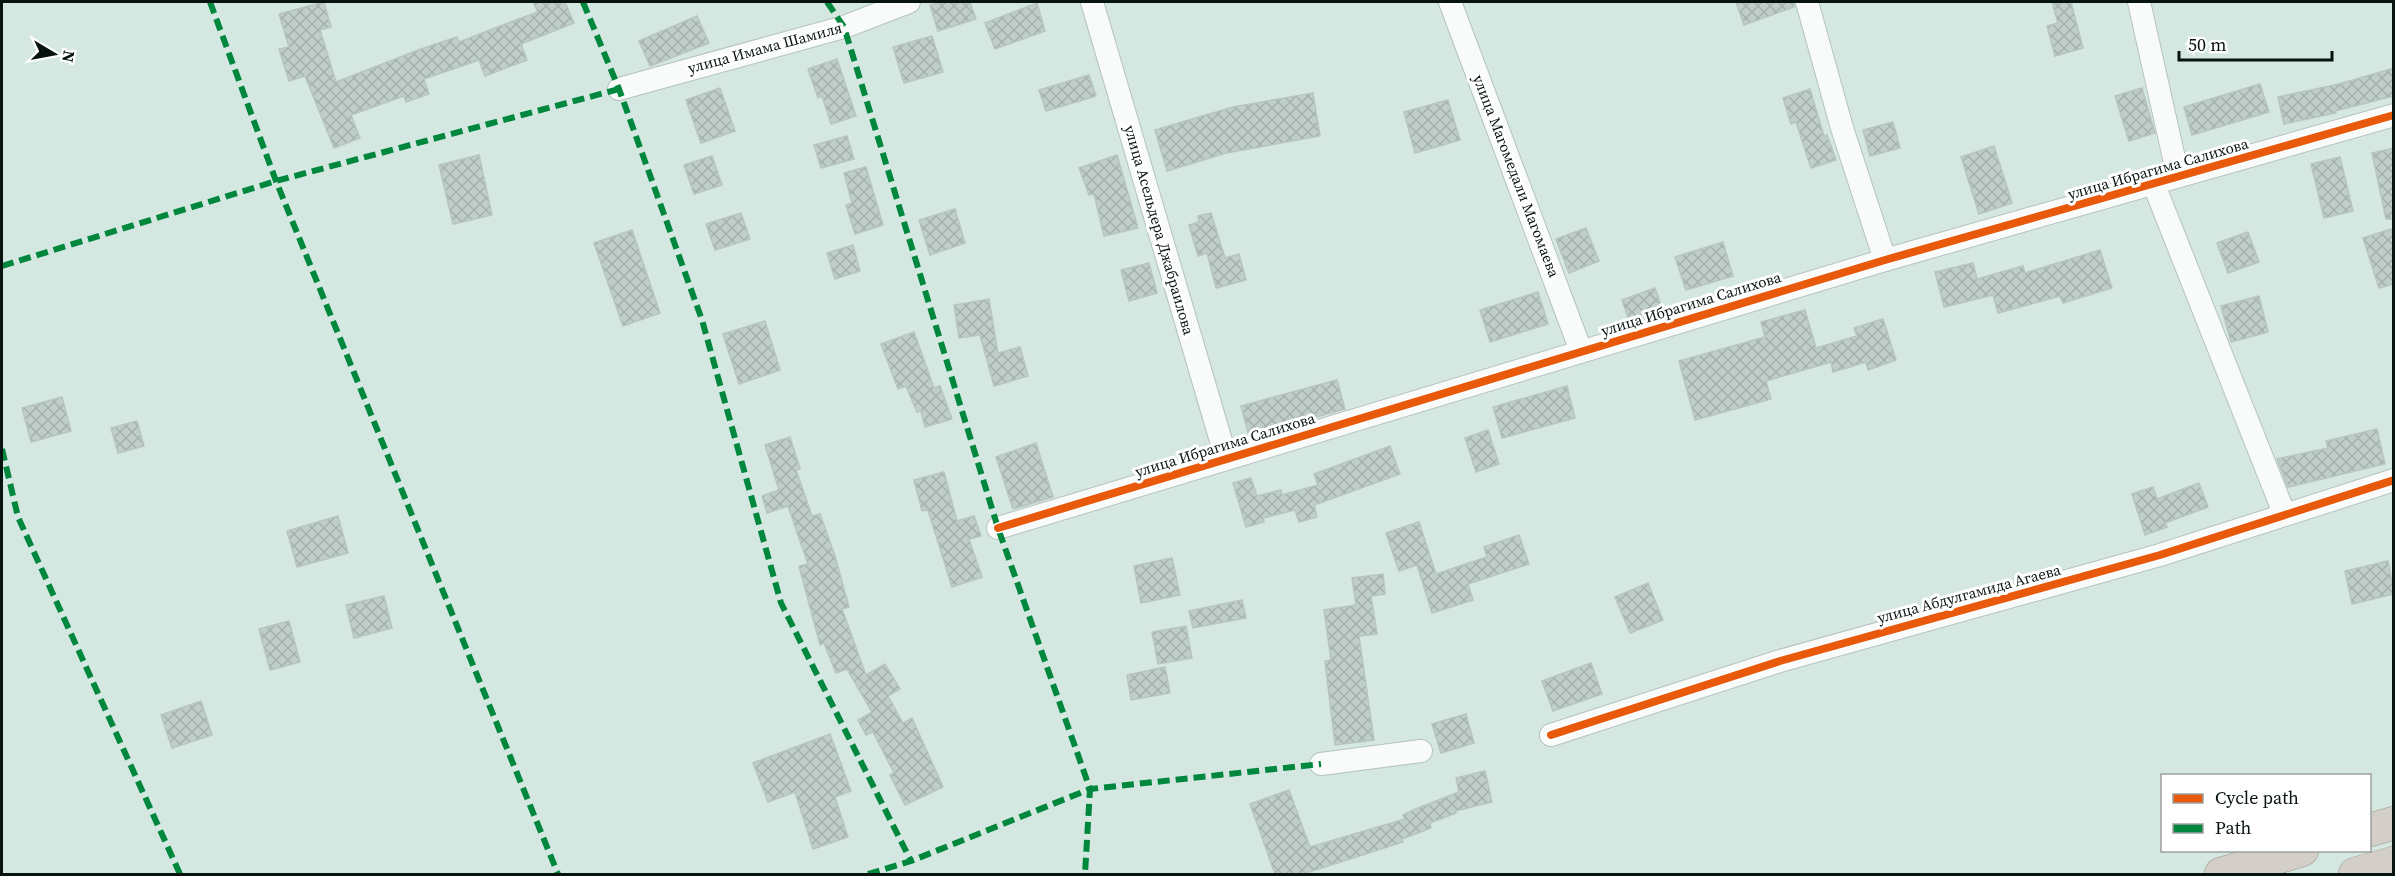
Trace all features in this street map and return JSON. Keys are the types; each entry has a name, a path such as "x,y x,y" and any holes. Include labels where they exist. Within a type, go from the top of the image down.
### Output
{"highway":[{"path":"2371,830 2394,823"},
{"path":"2221,874 2295,852"},
{"path":"2355,874 2394,863"}],"street":[{"name":"улица Имама Шамиля","path":"619,89 844,27 909,2"},
{"name":"улица Асельдера Джабраилова","path":"1092,2 1226,458"},
{"name":"улица Магомедали Магомаева","path":"1450,2 1581,351"},
{"path":"1807,2 1842,128 1885,260"},
{"path":"2139,2 2178,176"},
{"name":"улица Ибрагима Салихова","path":"998,528 1885,260 2394,115"},
{"path":"2154,185 2284,513"},
{"name":"улица Абдулгамида Агаева","path":"1551,735 1780,661 2160,555 2284,513 2394,480"},
{"path":"1321,764 1421,751"}],"building":[{"path":"324,2 331,27 320,30 336,82 421,49 457,37 459,42 538,12 533,2 565,2 574,23 521,44 527,60 485,76 479,60 424,79 429,94 406,102 404,96 351,115 360,138 334,148 305,76 289,81 279,49 289,47 279,14"},
{"path":"942,2 970,2 976,19 938,31 930,5"},
{"path":"1736,2 1794,2 1794,7 1744,25"},
{"path":"2052,2 2071,2 2083,48 2055,56 2047,26 2058,23"},
{"path":"1037,3 1045,31 995,49 985,23"},
{"path":"697,16 709,43 650,66 639,41"},
{"path":"932,36 943,72 904,83 893,47"},
{"path":"837,59 856,116 831,124 822,96 818,98 808,69"},
{"path":"2394,68 2394,96 2335,111 2336,113 2284,124 2278,97 2339,84"},
{"path":"1089,75 1096,96 1046,111 1039,90"},
{"path":"2260,84 2269,112 2192,135 2184,107"},
{"path":"720,88 735,131 701,143 686,100"},
{"path":"2142,88 2155,133 2129,141 2115,96"},
{"path":"1810,89 1824,136 1827,135 1836,160 1811,168 1796,122 1791,124 1783,98"},
{"path":"1313,93 1320,136 1226,153 1167,171 1155,130 1233,107"},
{"path":"1448,100 1460,140 1415,153 1404,112"},
{"path":"1893,122 1900,148 1870,156 1863,130"},
{"path":"847,136 854,159 821,168 814,145"},
{"path":"1994,146 2012,203 1979,214 1961,157"},
{"path":"2394,148 2394,219 2386,219 2372,153"},
{"path":"479,155 492,215 453,224 439,165"},
{"path":"1117,155 1138,228 1104,236 1094,194 1089,195 1079,168"},
{"path":"712,156 722,185 694,194 684,165"},
{"path":"2340,157 2353,211 2324,218 2311,164"},
{"path":"866,167 883,225 855,234 846,205 852,203 844,173"},
{"path":"955,209 965,243 930,255 919,220"},
{"path":"741,213 750,239 715,250 706,224"},
{"path":"1211,213 1225,258 1239,254 1246,280 1216,288 1207,253 1198,256 1189,225 1199,222 1198,216"},
{"path":"1586,228 1599,261 1569,273 1556,239"},
{"path":"2391,229 2394,238 2394,284 2379,288 2363,238"},
{"path":"632,230 660,313 623,326 594,243"},
{"path":"2248,232 2259,262 2228,273 2217,243"},
{"path":"1723,242 1733,276 1686,290 1675,257"},
{"path":"853,245 860,271 835,279 827,253"},
{"path":"2100,250 2112,288 2063,303 2060,296 1998,313 1993,295 1944,307 1935,272 1973,263 1977,279 2023,266 2025,273"},
{"path":"1149,263 1157,293 1129,301 1121,270"},
{"path":"1655,288 1664,313 1630,323 1622,300"},
{"path":"1538,292 1548,324 1490,342 1480,310"},
{"path":"2259,296 2268,332 2231,342 2221,306"},
{"path":"989,299 998,353 1020,347 1028,376 994,386 980,335 959,338 954,305"},
{"path":"1805,310 1816,348 1857,336 1854,328 1883,319 1896,360 1868,370 1866,362 1833,372 1831,362 1766,381 1771,399 1695,420 1679,361 1765,337 1761,322"},
{"path":"765,321 780,370 739,384 723,334"},
{"path":"914,332 934,388 940,386 952,419 925,427 921,411 917,412 906,386 898,389 881,344"},
{"path":"1337,380 1345,409 1249,436 1241,406"},
{"path":"1567,386 1575,418 1502,438 1493,407"},
{"path":"62,397 71,431 31,442 22,408"},
{"path":"137,421 144,446 118,453 111,428"},
{"path":"2377,429 2385,464 2288,487 2277,459 2328,448 2326,441"},
{"path":"1488,430 1499,464 1476,472 1465,438"},
{"path":"790,437 800,469 796,470 812,516 820,514 835,556 849,607 842,609 866,675 885,664 900,689 888,696 903,723 912,718 943,787 905,805 890,775 894,773 873,732 866,735 858,720 872,712 847,669 836,673 824,643 820,645 799,566 808,564 788,506 767,513 762,496 779,490 765,445"},
{"path":"1036,443 1053,497 1013,509 996,457"},
{"path":"1390,446 1400,474 1314,505 1317,517 1299,522 1295,510 1263,518 1264,522 1246,527 1233,483 1251,478 1257,496 1281,490 1282,495 1318,485 1314,474"},
{"path":"944,472 957,521 974,516 981,536 969,539 982,577 952,587 928,510 922,511 914,480"},
{"path":"2199,483 2208,507 2165,523 2167,527 2145,535 2132,494 2153,487 2157,499"},
{"path":"338,516 348,553 297,567 287,531"},
{"path":"1419,522 1436,574 1487,557 1484,547 1519,535 1529,564 1468,584 1473,600 1432,613 1417,565 1399,571 1386,533"},
{"path":"1172,558 1180,595 1141,603 1134,566"},
{"path":"2388,561 2394,594 2352,604 2345,571"},
{"path":"1383,574 1385,594 1371,596 1377,634 1359,636 1374,740 1335,745 1325,661 1331,660 1324,610 1356,605 1352,578"},
{"path":"1648,583 1663,620 1630,633 1615,597"},
{"path":"384,596 392,628 354,638 346,605"},
{"path":"1242,600 1246,618 1193,628 1189,611"},
{"path":"289,621 300,662 270,670 259,629"},
{"path":"1186,626 1192,658 1158,664 1152,632"},
{"path":"1591,663 1602,694 1553,711 1542,681"},
{"path":"1165,667 1170,693 1131,700 1127,675"},
{"path":"201,701 212,735 172,748 161,715"},
{"path":"1466,714 1474,743 1441,753 1432,724"},
{"path":"830,734 851,791 835,797 848,837 813,849 795,792 768,802 753,763"},
{"path":"1485,771 1492,802 1455,811 1456,813 1430,823 1431,828 1402,839 1403,842 1303,874 1275,874 1250,804 1289,790 1310,847 1405,819 1403,815 1459,792 1456,778"}],"marked path":[{"path":"210,2 276,181 558,874"},
{"path":"583,2 619,89 702,320 781,603 911,861"},
{"path":"827,2 844,27 998,528 1090,789 1085,874"},
{"path":"2,266 276,181 619,89"},
{"path":"2,449 18,517 180,874"},
{"path":"868,874 911,861 1090,789 1321,764"}],"cycle path":[{"path":"998,528 1885,260 2394,115"},
{"path":"1551,735 1780,661 2160,555 2394,480"}]}
